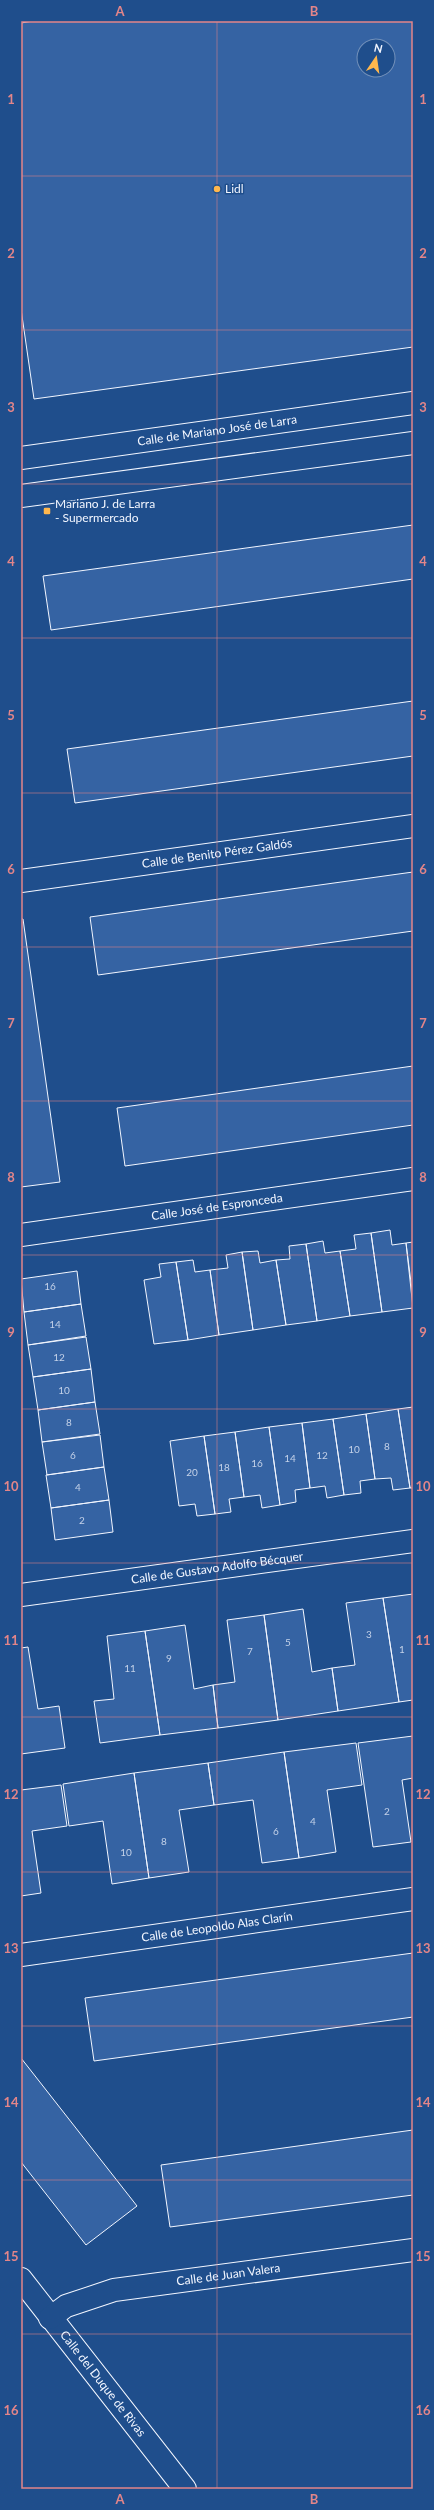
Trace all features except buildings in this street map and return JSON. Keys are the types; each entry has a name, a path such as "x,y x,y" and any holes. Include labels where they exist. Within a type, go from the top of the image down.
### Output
{"street":[{"name":"Calle de Mariano José de Larra","path":"21,458 413,403"},
{"path":"21,496 413,443"},
{"name":"Calle de Benito Pérez Galdós","path":"21,881 413,826"},
{"name":"Calle José de Espronceda","path":"21,1235 413,1179"},
{"name":"Calle de Gustavo Adolfo Bécquer","path":"21,1595 413,1541"},
{"name":"Calle de Leopoldo Alas Clarín","path":"21,1955 413,1899"},
{"name":"Calle de Juan Valera","path":"50,2318 66,2306 114,2290 413,2250"},
{"name":"Calle del Duque de Rivas","path":"21,2279 185,2489"}],"place":[{"name":"Lidl","path":"217,189"},
{"name":"Mariano J. de Larra - Supermercado","path":"47,511"}]}
